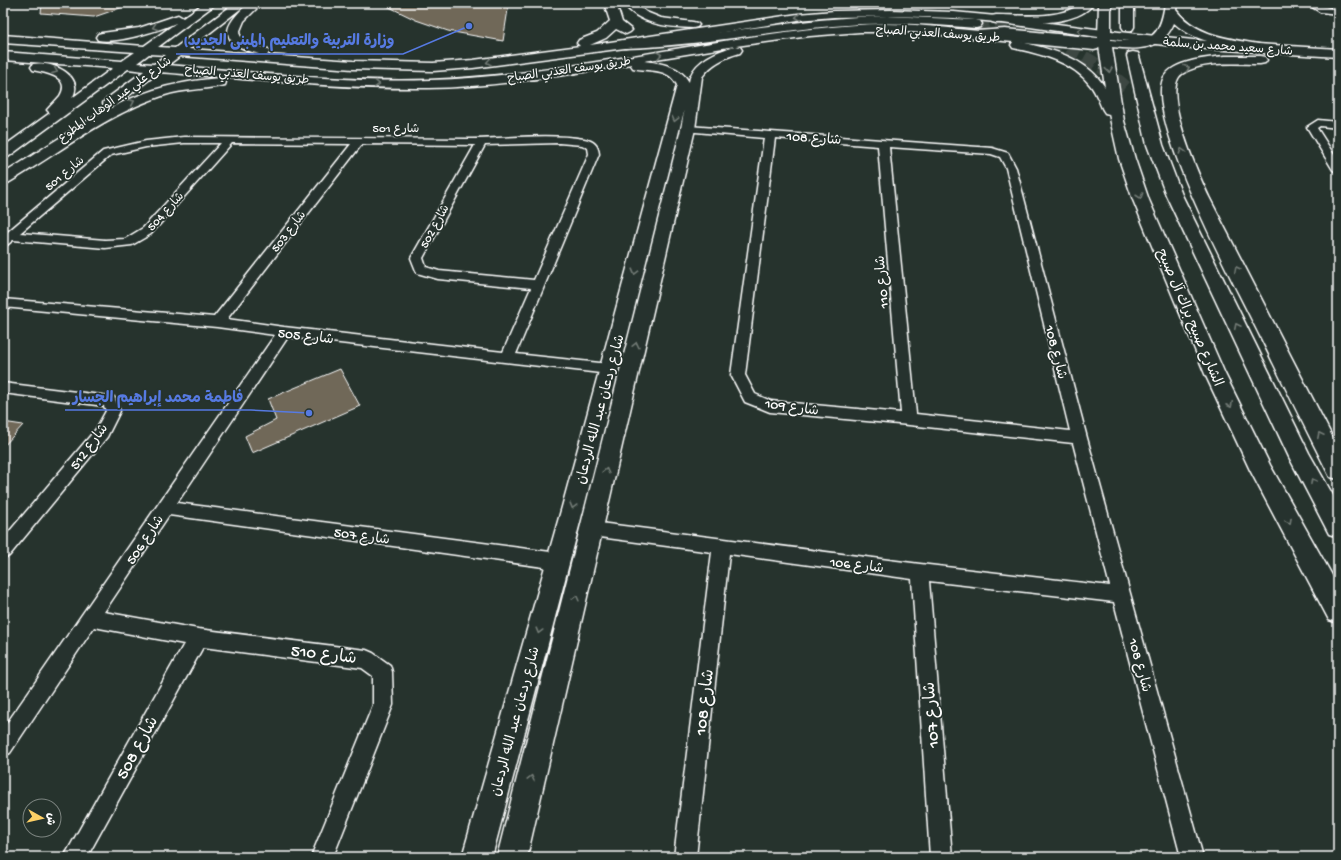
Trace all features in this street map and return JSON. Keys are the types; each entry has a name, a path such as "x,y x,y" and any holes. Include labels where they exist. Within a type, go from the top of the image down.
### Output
{"main road":[{"path":"996,19 1054,16 1076,12 1084,8 1088,3"},
{"name":"الشارع صبيح براك آل صبيح","path":"1105,3 1118,45 1149,123 1164,169 1188,224 1300,457 1338,527"},
{"path":"1115,3 1118,45"},
{"path":"1128,3 1128,27"},
{"path":"625,44 681,42 826,23 864,20 924,20 1005,33 1118,45 1141,44 1155,47 1168,22 1170,6"},
{"path":"1170,6 1178,20 1199,33 1264,55"},
{"path":"977,29 1044,51 1077,66 1094,81 1117,121"},
{"name":"الشارع صبيح براك آل صبيح","path":"1118,45 1117,121 1141,200 1215,374 1262,470 1338,611"},
{"path":"1264,55 1190,66 1178,71 1170,78 1167,91 1177,135 1195,186 1338,470"},
{"path":"1128,89 1137,107 1146,143 1164,195 1222,327 1236,349 1262,379"}],"street":[{"path":"3,37 93,38 126,34 169,22 202,3"},
{"name":"شارع علي عبد الوهاب المطوع","path":"3,179 77,127 211,3"},
{"path":"149,59 225,3"},
{"name":"شارع علي عبد الوهاب المطوع","path":"3,154 149,59 178,51 242,3"},
{"path":"256,3 246,11 234,27 235,39 241,45 266,52 323,59 353,65"},
{"path":"610,3 616,22 626,31 647,26 677,24 744,25"},
{"path":"629,3 647,26"},
{"path":"1310,3 1323,10 1338,12"},
{"name":"طريق يوسف العذبي الصباح","path":"178,51 353,65 433,67 473,64 625,44 798,17 858,14 926,14 996,19 1118,45"},
{"path":"511,58 592,40 608,32 616,22"},
{"name":"طريق يوسف العذبي الصباح","path":"3,37 149,59 338,82 428,84 477,81 561,72 707,47 835,30 887,27 977,29"},
{"path":"561,72 639,65 654,66 666,69 687,77 716,58 733,51 769,43 773,41 775,37"},
{"name":"شارع سعيد محمد بن سلمة","path":"1155,47 1264,55 1338,63"},
{"path":"3,50 274,68 288,68 315,62"},
{"name":"شارع سعيد محمد بن سلمة","path":"1177,54 1264,55 1338,53"},
{"name":"طريق يوسف العذبي الصباح","path":"3,56 149,59"},
{"path":"3,63 53,70 62,74 68,80 70,87 68,95 62,104 3,154"},
{"name":"شارع ردعان عبد الله الردعان","path":"477,857 610,369 650,250 688,129 687,77"},
{"name":"شارع ردعان عبد الله الردعان","path":"512,857 592,529 684,85 687,77"},
{"path":"3,179 121,108 166,90 207,82 305,84 338,82"},
{"path":"1338,125 1318,123 1312,127 1338,170"},
{"name":"شارع 108","path":"688,129 992,151 1004,155 1011,168 1079,438 1192,857"},
{"name":"شارع 109","path":"770,134 738,375 750,398 770,406 909,419 1079,438"},
{"name":"شارع 501","path":"7,239 107,153 146,144 184,140 229,142 482,142 559,140 584,142 594,146 594,154 508,357"},
{"name":"شارع 503","path":"216,322 359,141"},
{"name":"شارع 504","path":"7,239 105,244 128,242 147,232 229,142"},
{"name":"شارع 502","path":"482,142 417,258 420,270 438,275 539,286"},
{"name":"شارع 110","path":"882,142 909,419"},
{"name":"شارع 505","path":"3,303 216,322 284,332 610,369"},
{"name":"شارع 506","path":"3,746 284,332"},
{"name":"شارع 512","path":"3,388 109,401 113,411 102,433 9,536 3,551"},
{"name":"شارع 507","path":"165,508 558,561"},
{"name":"شارع 106","path":"592,529 920,572 1122,595"},
{"name":"شارع 108","path":"685,857 721,546"},
{"name":"شارع 107","path":"920,572 941,857"},
{"name":"شارع 510","path":"90,618 198,638 366,658 383,672 383,705 322,857"},
{"name":"شارع 508","path":"75,857 198,638"},
{"path":"492,802 524,807"}],"building":[{"path":"42,3 129,3 129,5 94,17 41,13"},
{"path":"381,3 509,3 503,41 448,31 416,20"},
{"path":"340,369 360,406 252,453 245,436 276,420 268,399"},
{"path":"3,422 23,425 3,447"}],"tunnel":[{"path":"976,24 1019,32 1057,44 1093,63 1128,89"},
{"path":"1128,27 1133,56"}],"place":[{"name":"وزارة التربية والتعليم (المبنى الجديد)","path":"469,26"},
{"name":"فاطمة محمد إبراهيم الجسار","path":"309,413"}]}
